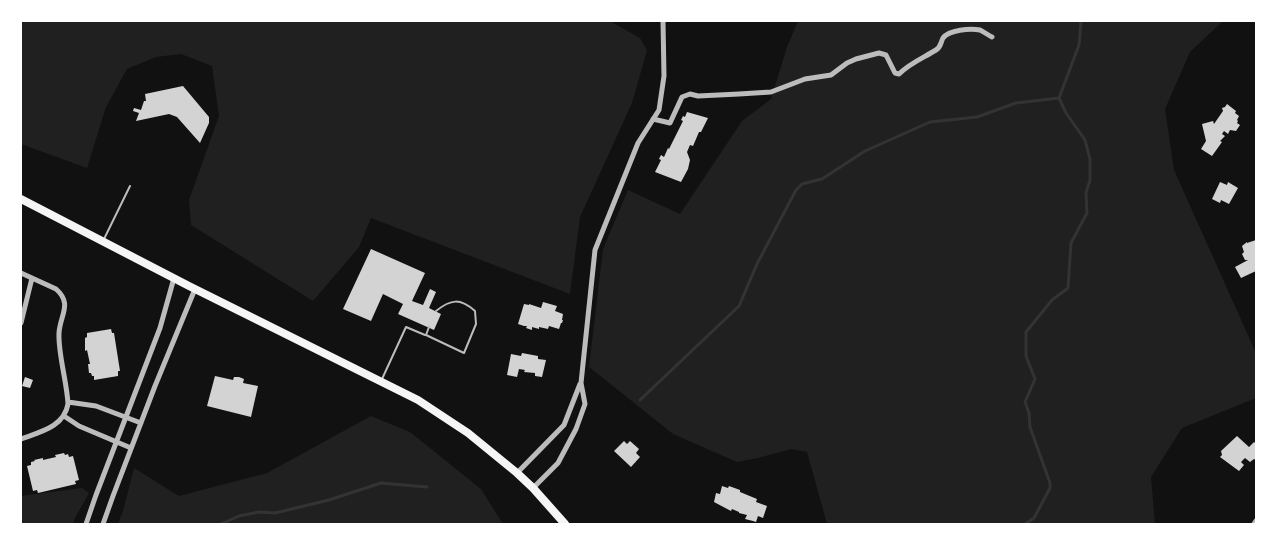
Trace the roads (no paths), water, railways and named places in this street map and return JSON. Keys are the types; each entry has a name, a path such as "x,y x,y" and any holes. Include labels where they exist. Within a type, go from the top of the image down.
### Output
{"main road":[{"path":"21,199 417,400 468,433 517,473 565,524"}],"street":[{"path":"517,473 564,425 581,383 595,250 638,143 660,110 664,76 663,21"},
{"path":"653,119 670,123 682,97 690,94 698,96 771,92 805,79 831,75 847,63 879,53 886,55 895,73 899,74 915,61 939,48 943,38 948,34 974,29 992,38"},
{"path":"21,273 56,289 60,292 64,302 65,312 60,326 59,342 68,402 67,410 60,421 50,428 21,439"},
{"path":"21,323 32,278"},
{"path":"86,524 160,328 174,278"},
{"path":"104,524 131,448 195,289"},
{"path":"533,488 558,463 576,429 585,404 581,383"},
{"path":"68,402 96,406 141,423"},
{"path":"64,416 79,426 131,448"}],"lane":[{"path":"103,241 130,186"},
{"path":"381,381 406,327 464,353 476,324 475,311 458,301 449,302 436,311"},
{"path":"426,335 429,327"}],"waterway":[{"path":"640,400 739,306 757,264 796,190 802,184 822,179 865,151 930,122 977,117 1016,103 1059,98 1079,45 1081,21"},
{"path":"1025,524 1034,518 1050,488 1030,427 1025,402 1035,379 1026,356 1026,332 1052,300 1068,288 1071,243 1087,213 1086,193 1090,180 1090,159 1085,140 1066,113 1059,98"},
{"path":"221,524 239,516 259,512 275,513 329,500 381,483 427,487"}]}
